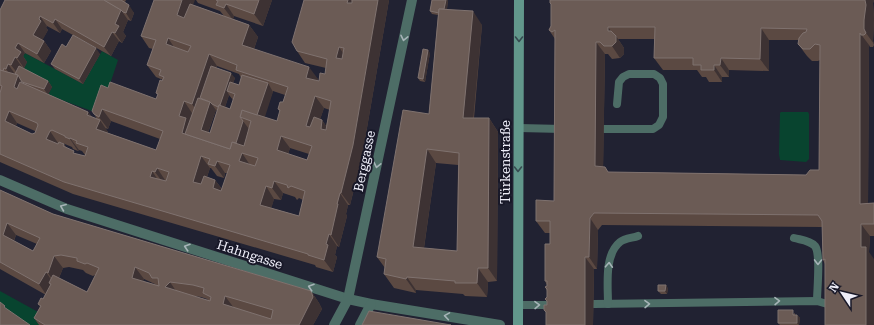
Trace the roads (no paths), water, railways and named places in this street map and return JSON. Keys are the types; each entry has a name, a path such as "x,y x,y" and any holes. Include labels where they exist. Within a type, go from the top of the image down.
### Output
{"main road":[{"name":"Türkenstraße","path":"518,325 519,0"}],"street":[{"name":"Berggasse","path":"334,325 348,299 412,0"},
{"name":"Hahngasse","path":"0,180 66,209 348,299 500,325"},
{"path":"360,325 371,304"}],"lane":[{"path":"604,129 653,129 659,125 663,117 663,84 660,78 654,74 629,74 623,77 619,82 617,104"},
{"path":"518,128 562,129"},
{"path":"608,304 609,258 613,249 621,241 638,236"},
{"path":"794,238 807,241 815,246 818,255 817,301"},
{"path":"594,304 817,301 834,306"},
{"path":"518,305 556,305"}]}
